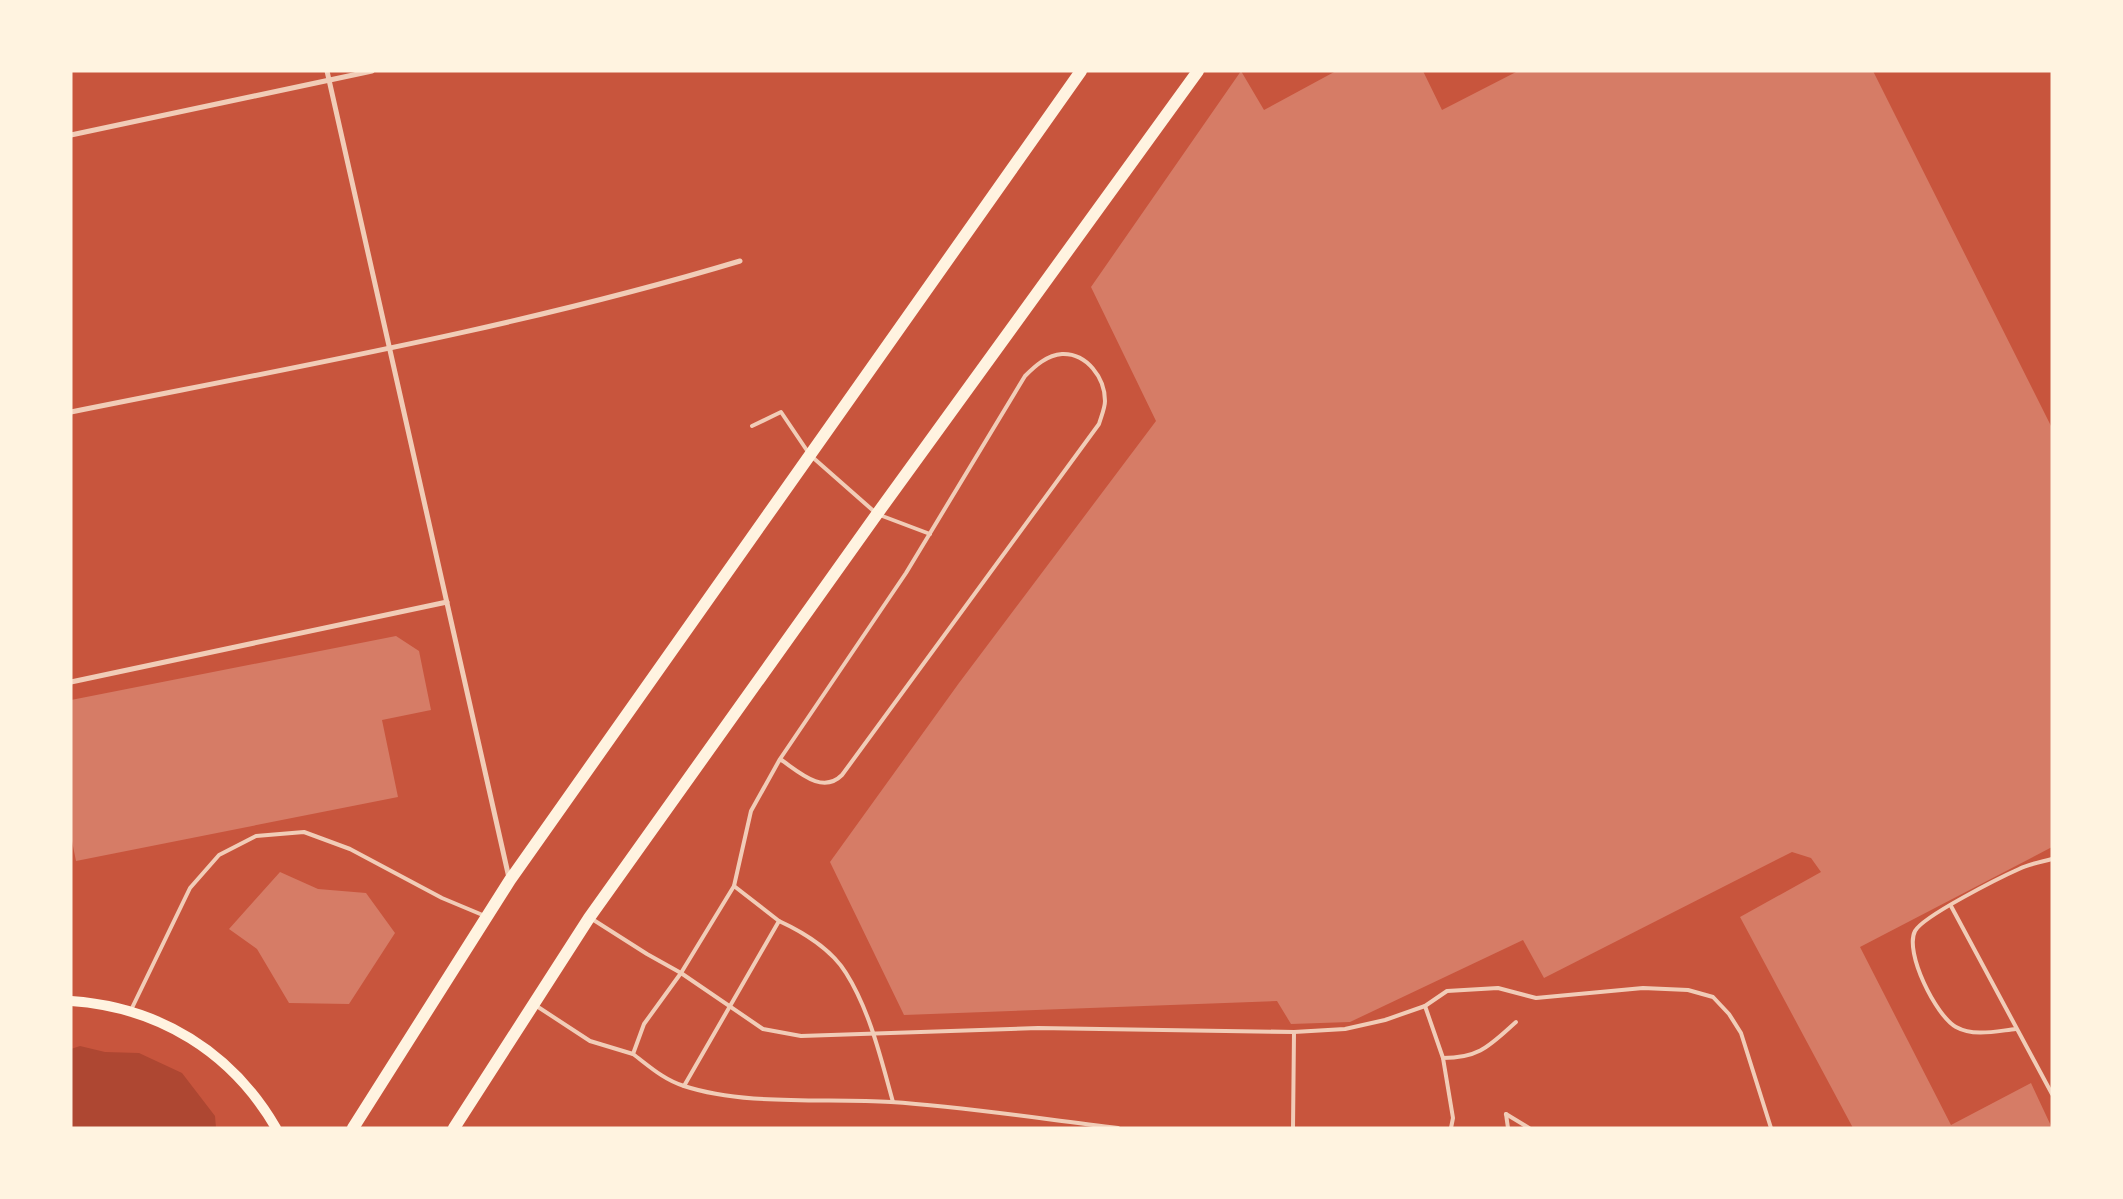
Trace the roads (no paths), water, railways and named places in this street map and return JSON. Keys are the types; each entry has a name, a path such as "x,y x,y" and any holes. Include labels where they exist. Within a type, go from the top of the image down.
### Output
{"main road":[{"path":"353,1128 510,880 1081,71"},
{"path":"454,1128 589,918 877,514 1198,71"},
{"path":"71,1001 93,1002 132,1010 181,1031 224,1062 261,1101 276,1128"}],"street":[{"path":"326,71 510,880"},
{"path":"71,135 372,71"},
{"path":"71,412 390,348 640,291 740,261"},
{"path":"71,682 447,602"}],"lane":[{"path":"632,1054 644,1024 681,972 734,886 751,811 780,759 906,574 1025,376 1037,365 1051,357 1062,354 1086,361 1095,370 1103,387 1106,403 1099,424 842,775 836,780 823,784 814,781 780,759"},
{"path":"752,426 781,412 810,455 877,514 930,534"},
{"path":"132,1010 190,888 219,855 256,836 304,832 350,849 442,898 487,917"},
{"path":"2016,1029 1978,1033 1957,1027 1943,1016 1931,996 1914,955 1912,942 1916,930 1950,906 2020,868 2052,859"},
{"path":"734,886 779,921 800,930 820,946 845,972 873,1033 893,1102"},
{"path":"1950,906 2052,1094"},
{"path":"589,918 647,954 681,972 763,1029 800,1036 1038,1028 1294,1032 1345,1029 1385,1020 1426,1006 1448,992 1498,988 1536,998 1643,988 1688,990 1713,998 1729,1014 1741,1033 1771,1128"},
{"path":"684,1086 779,921"},
{"path":"533,1004 590,1041 632,1054 661,1076 684,1086 722,1094 767,1099 893,1102 1118,1128"},
{"path":"1426,1006 1443,1058 1453,1118 1451,1128"},
{"path":"1443,1058 1466,1058 1488,1047 1516,1022"},
{"path":"1293,1128 1294,1032"},
{"path":"1508,1128 1506,1114 1529,1128"}]}
